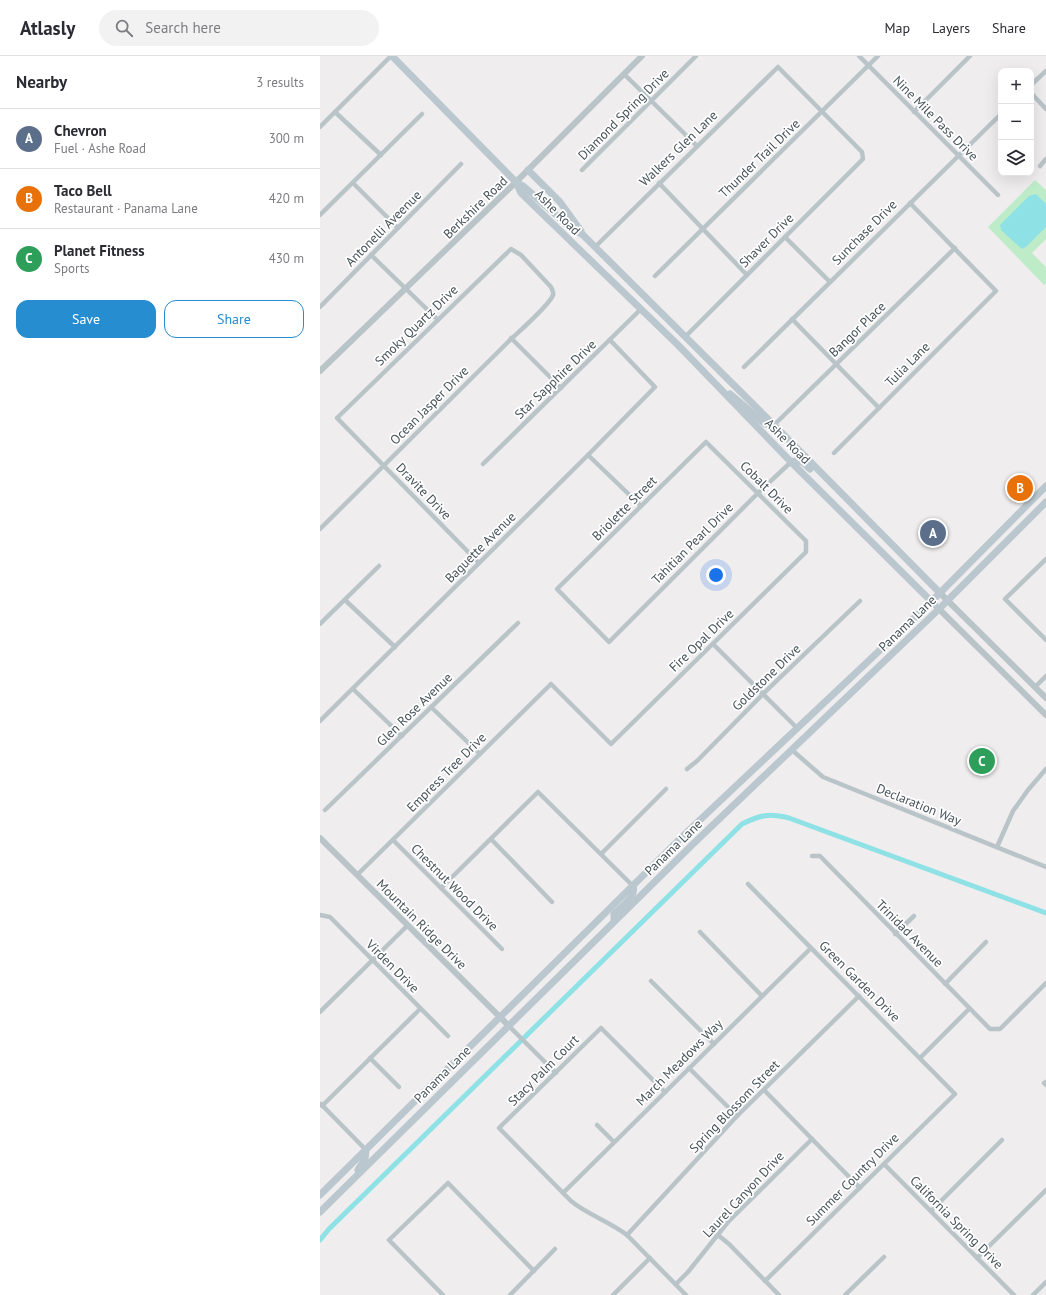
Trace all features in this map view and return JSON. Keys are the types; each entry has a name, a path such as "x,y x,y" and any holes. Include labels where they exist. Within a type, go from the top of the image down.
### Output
{"main road":[{"name":"Ashe Road","path":"391,56 516,182 523,186 568,225 583,235 940,593"},
{"path":"528,170 560,202 583,235"},
{"name":"Ashe Road","path":"516,182 522,193 641,309 791,462 939,609"},
{"path":"721,390 726,391 765,424 774,425"},
{"path":"791,462 803,462 827,486 836,489"},
{"name":"Panama Lane","path":"320,1195 684,836 932,602 1046,486"},
{"path":"827,497 839,499 865,524 873,526"},
{"name":"Panama Lane","path":"320,1212 614,921 939,609 1046,502"},
{"path":"792,750 798,729"},
{"path":"614,921 614,914 633,894 633,886"},
{"path":"344,1188 365,1159 366,1150"}],"street":[{"path":"320,127 391,56"},
{"name":"Berkshire Road","path":"320,371 516,182 642,56"},
{"name":"Diamond Spring Drive","path":"582,170 696,56"},
{"name":"Nine Mile Pass Drive","path":"859,56 998,195"},
{"name":"Thunder Trail Drive","path":"654,276 878,56"},
{"path":"914,112 970,56"},
{"name":"Walkers Glen Lane","path":"595,247 658,183 778,67 822,111"},
{"path":"1034,82 1046,71"},
{"path":"624,74 697,146"},
{"path":"1034,96 1046,109"},
{"name":"Shaver Drive","path":"685,337 863,159 862,152 822,111"},
{"path":"335,112 381,155"},
{"path":"320,215 422,114"},
{"name":"Sunchase Drive","path":"744,367 998,117"},
{"path":"1040,166 1046,159"},
{"name":"Antonelli Aveenue","path":"320,307 462,164"},
{"path":"353,183 398,228"},
{"path":"658,183 747,275"},
{"path":"910,203 955,248"},
{"path":"785,237 830,282"},
{"name":"Tulia Lane","path":"834,453 996,291 955,248"},
{"name":"Bangor Place","path":"774,425 955,248"},
{"name":"Smoky Quartz Drive","path":"336,418 511,249 521,255 551,287 553,297"},
{"path":"371,255 438,320"},
{"name":"Ocean Jasper Drive","path":"320,529 553,297"},
{"name":"Star Sapphire Drive","path":"483,464 641,309"},
{"path":"792,319 879,408"},
{"path":"511,338 561,388"},
{"name":"Baguette Avenue","path":"320,721 395,648 655,387 610,340"},
{"name":"Dravite Drive","path":"336,418 479,562"},
{"name":"Cobalt Drive","path":"706,442 806,541 806,552"},
{"name":"Briolette Street","path":"557,589 706,442"},
{"path":"588,455 641,506"},
{"name":"Tahitian Pearl Drive","path":"557,589 609,642 791,462"},
{"name":"Fire Opal Drive","path":"551,684 611,744 806,552"},
{"path":"1045,638 1005,599 1046,559"},
{"path":"320,624 380,566"},
{"name":"Ashe Road","path":"940,593 1046,698"},
{"path":"345,600 395,648"},
{"name":"Goldstone Drive","path":"687,768 701,758 763,694 860,602"},
{"name":"Ashe Road","path":"939,609 1046,715"},
{"name":"Glen Rose Avenue","path":"325,810 518,623"},
{"path":"713,644 798,729"},
{"path":"1036,687 1046,676"},
{"name":"Empress Tree Drive","path":"357,875 551,684"},
{"path":"353,689 402,736"},
{"path":"431,707 480,754"},
{"name":"Declaration Way","path":"792,750 823,777 1046,867"},
{"path":"997,847 1013,811 1028,790 1046,770"},
{"path":"601,854 666,789"},
{"path":"441,888 538,792 633,886"},
{"name":"Mountain Ridge Drive","path":"320,838 508,1025"},
{"path":"491,839 552,902"},
{"name":"Chestnut Wood Drive","path":"392,840 502,949"},
{"name":"Trinidad Avenue","path":"812,856 820,856 944,984 990,1029 1000,1029 1046,983"},
{"name":"Green Garden Drive","path":"748,884 955,1094"},
{"name":"Virden Drive","path":"320,915 330,917 448,1036"},
{"path":"896,934 914,916"},
{"path":"320,1012 408,926"},
{"path":"700,932 762,996"},
{"path":"944,984 986,942"},
{"name":"March Meadows Way","path":"563,1193 811,948"},
{"path":"651,980 714,1044"},
{"name":"Spring Blossom Street","path":"626,1235 738,1116 859,996"},
{"path":"366,1150 321,1105 420,1009"},
{"path":"920,1058 969,1009"},
{"path":"508,1025 556,1073"},
{"name":"Stacy Palm Court","path":"563,1193 499,1128 601,1028 665,1092"},
{"path":"370,1058 399,1087"},
{"path":"689,1068 738,1116"},
{"path":"764,1090 860,1188"},
{"name":"Summer Country Drive","path":"765,1281 955,1094"},
{"path":"597,1125 614,1142"},
{"name":"Laurel Canyon Drive","path":"676,1284 688,1272 734,1216 812,1139"},
{"path":"931,1211 1002,1140"},
{"name":"California Spring Drive","path":"884,1164 1014,1295"},
{"path":"443,1295 389,1240 448,1183 534,1271"},
{"path":"977,1258 1046,1190"},
{"path":"563,1193 580,1209 620,1229 686,1295"},
{"path":"718,1235 729,1244 779,1295"},
{"path":"510,1295 556,1249"},
{"path":"845,1295 884,1257"},
{"path":"613,1295 650,1258"},
{"path":"1033,1295 1046,1282"}],"green space":[{"path":"1035,180 1046,190 1046,239 1032,253 1046,267 1046,283 1044,285 988,227"}],"water":[{"path":"1036,194 1046,204 1046,227 1022,249 1001,230 1000,225 1029,196"}],"waterway":[{"path":"320,1240 329,1229 742,824 748,821 770,815 789,818 1046,913"}],"place":[{"name":"Taco Bell","path":"1020,488"},
{"name":"Chevron","path":"933,533"},
{"name":"Planet Fitness","path":"982,761"}]}
